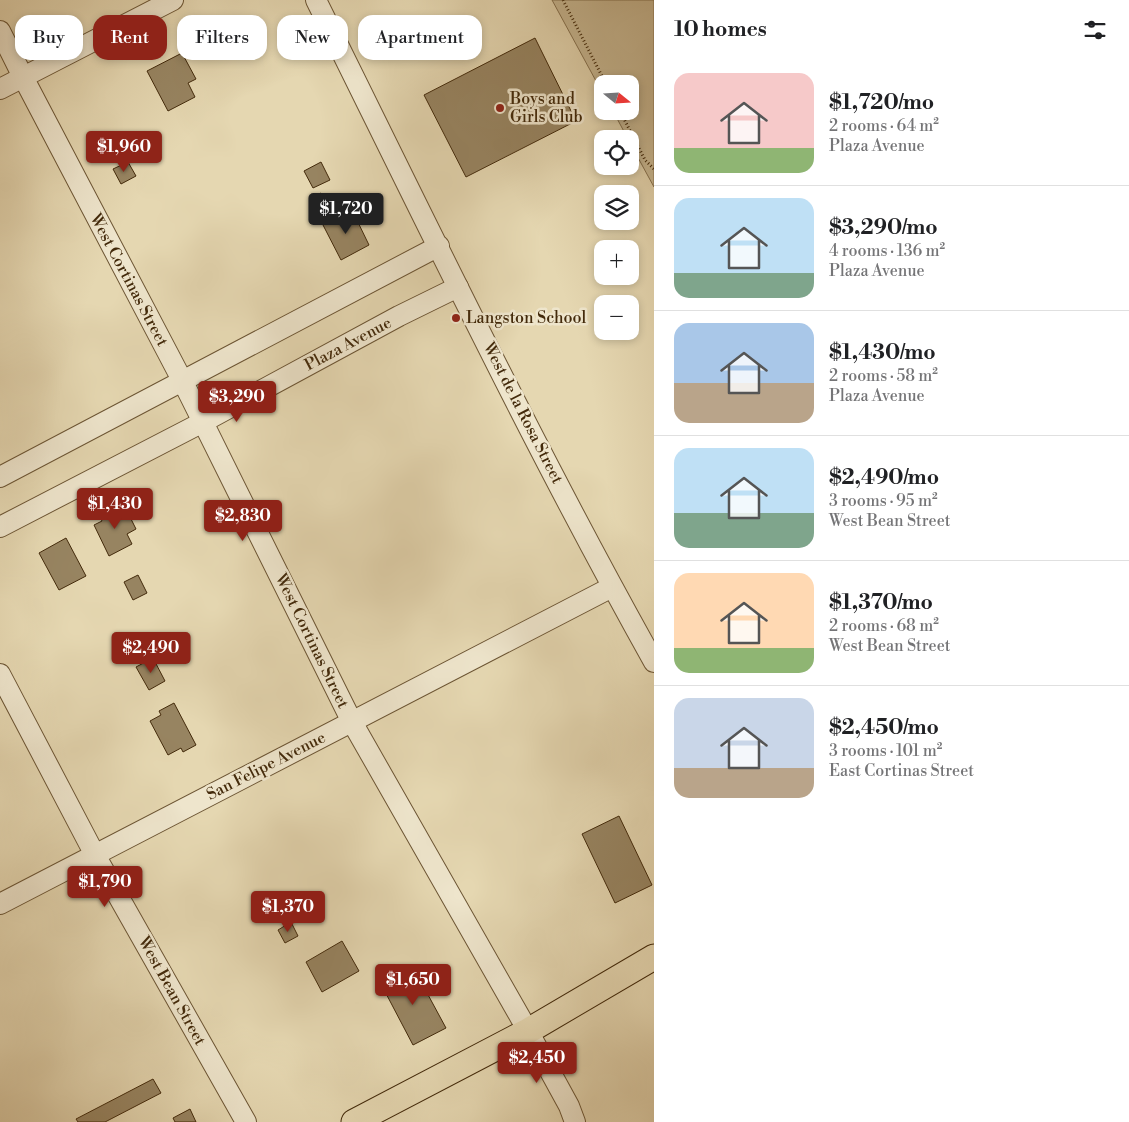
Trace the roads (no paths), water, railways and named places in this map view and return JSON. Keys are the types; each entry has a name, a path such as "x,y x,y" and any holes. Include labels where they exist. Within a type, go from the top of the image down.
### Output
{"main road":[{"path":"354,1122 528,1031 654,957"}],"street":[{"path":"0,89 173,0"},
{"name":"West de la Rosa Street","path":"316,0 458,287 612,587 654,662"},
{"name":"West Cortinas Street","path":"0,31 183,382 352,722 528,1031 569,1106 575,1122"},
{"path":"0,477 439,246"},
{"name":"Plaza Avenue","path":"0,527 203,422 399,316 458,287"},
{"name":"San Felipe Avenue","path":"0,904 612,587"},
{"name":"West Bean Street","path":"0,674 95,855 246,1122"}],"place":[{"name":"Boys and Girls Club","path":"500,108"},
{"name":"Langston School","path":"456,318"}]}
